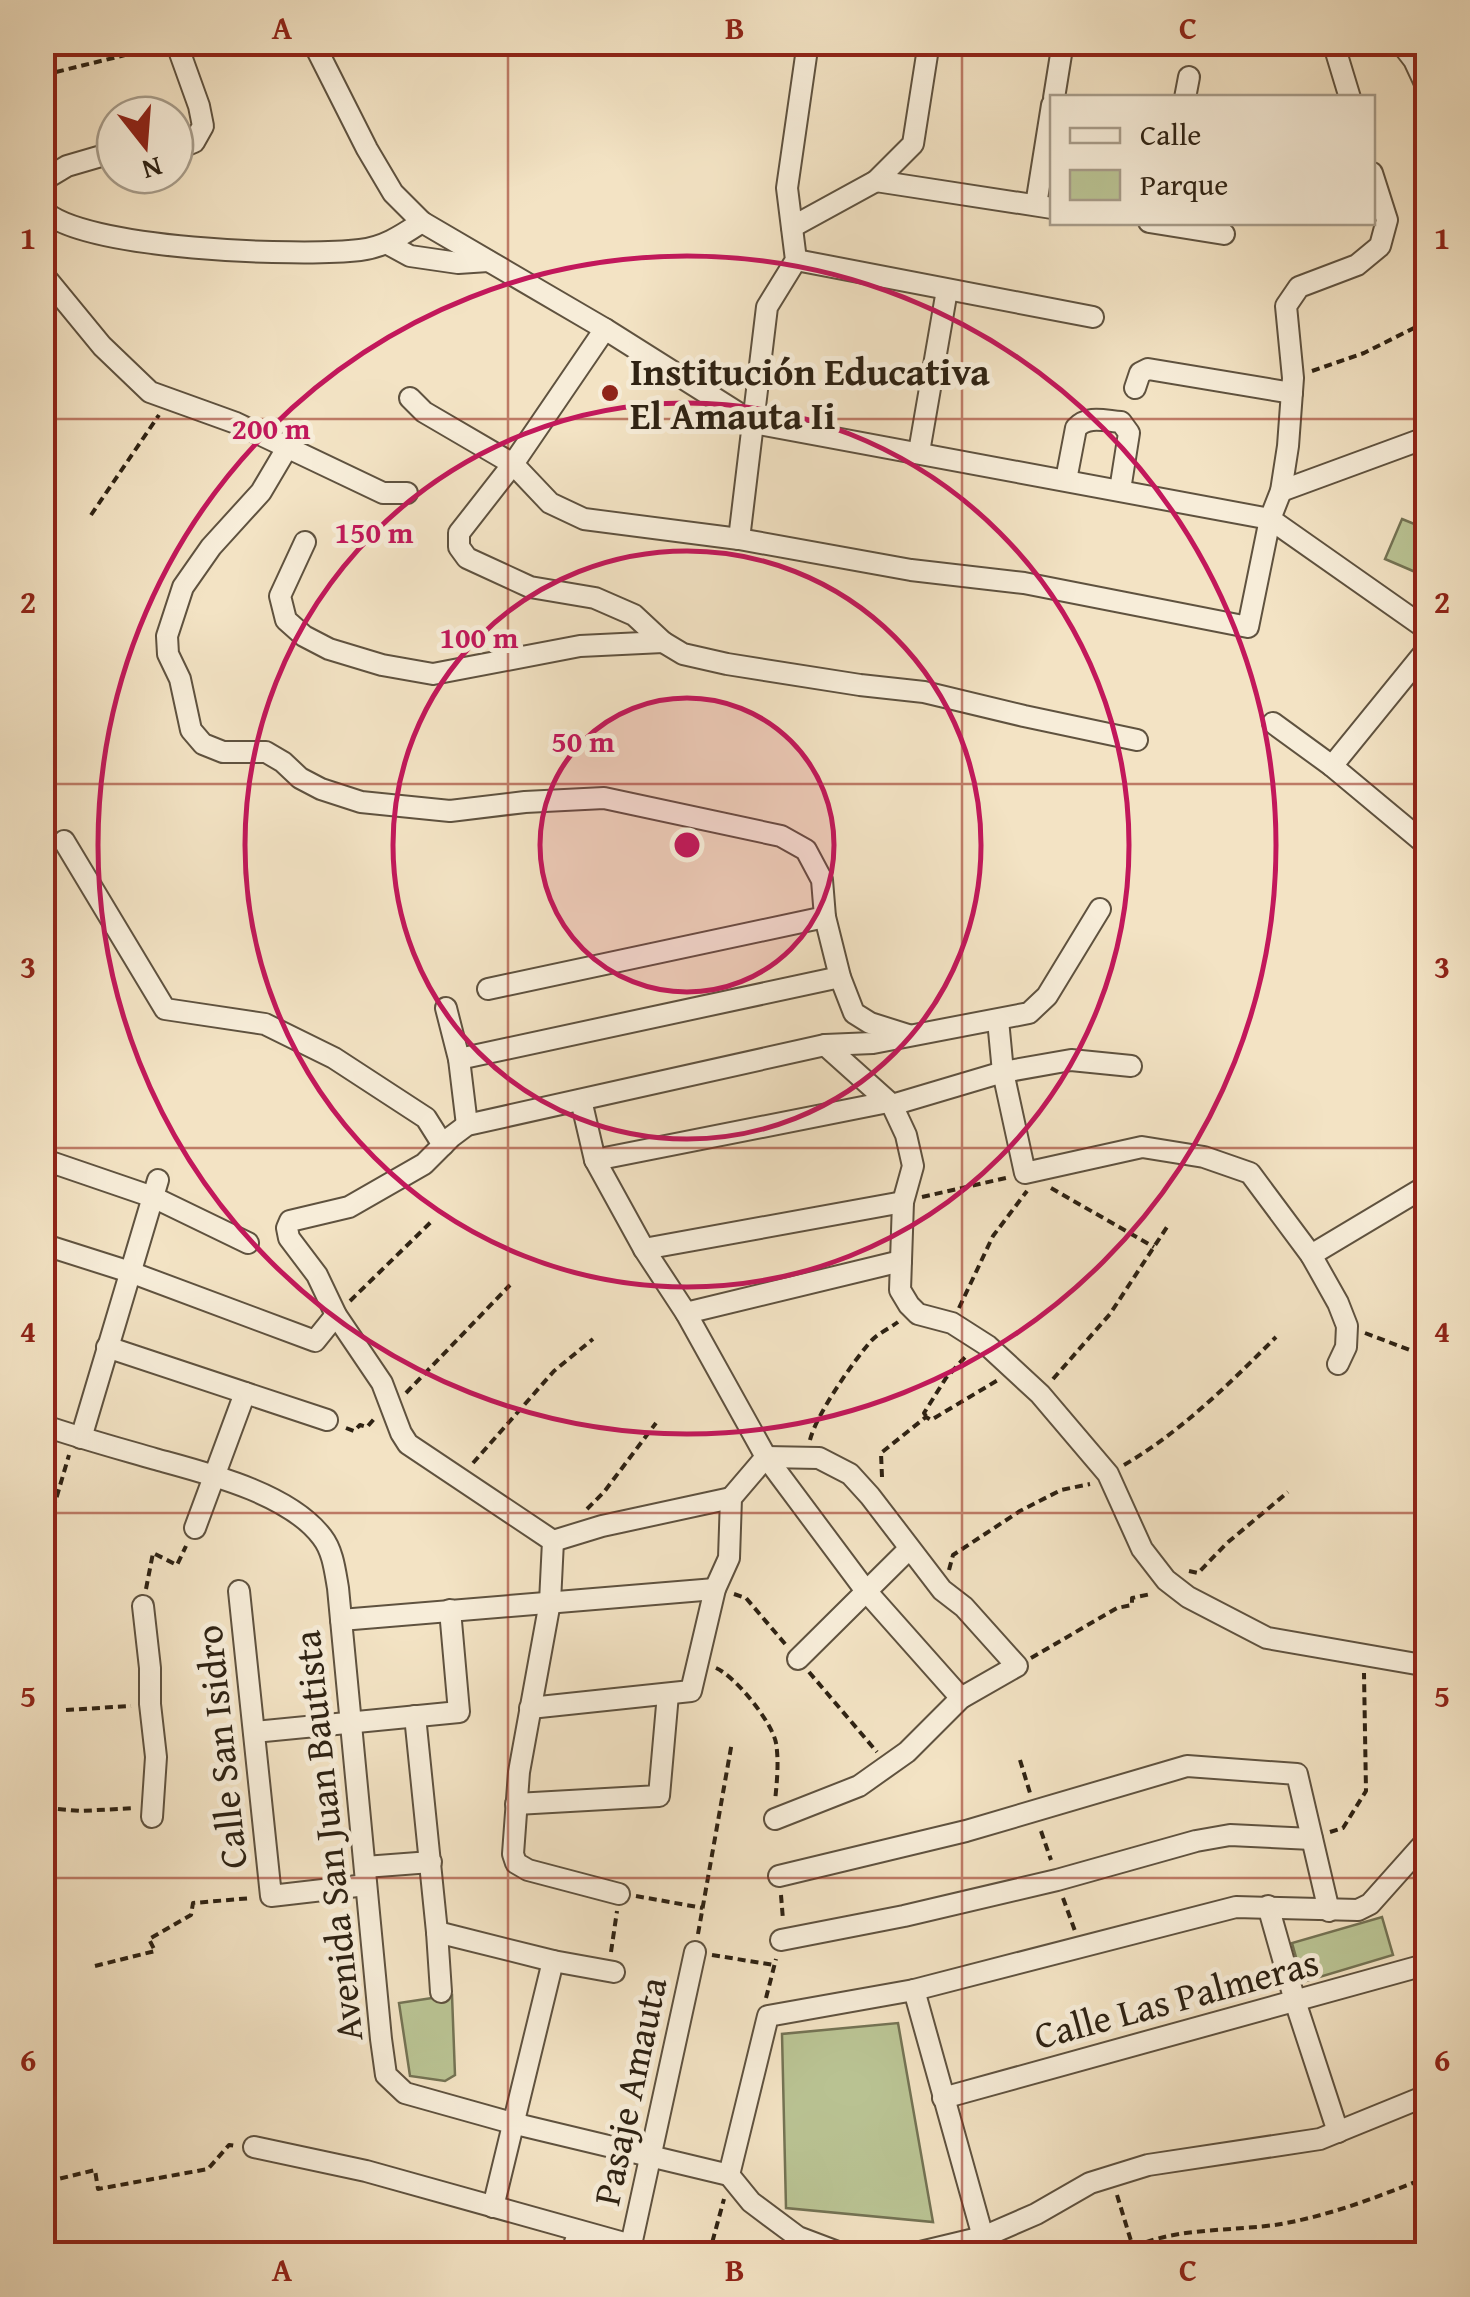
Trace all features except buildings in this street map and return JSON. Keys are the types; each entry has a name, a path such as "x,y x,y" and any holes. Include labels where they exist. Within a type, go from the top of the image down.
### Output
{"street":[{"path":"313,42 393,193 422,222 754,422 1270,519 1428,630"},
{"path":"739,539 767,307 796,260 787,188 808,42"},
{"path":"792,227 876,182 912,144 929,42"},
{"path":"1054,95 1063,42"},
{"path":"1334,42 1349,95"},
{"path":"1400,42 1414,60 1428,90"},
{"path":"168,45 193,95"},
{"path":"195,98 203,126 195,140"},
{"path":"876,182 1044,207 1050,130"},
{"path":"42,181 68,166 95,158"},
{"path":"410,398 424,412 513,464 550,502 584,519 1024,584 1248,626 1288,446 1293,385 1286,306 1299,288 1358,265 1380,246 1387,220 1375,182"},
{"path":"42,209 70,227 170,246 288,253 360,250 388,244 422,222"},
{"path":"1169,225 1224,234"},
{"path":"388,244 410,256 458,263 489,261"},
{"path":"796,260 1093,317"},
{"path":"42,273 102,346 150,392 236,423 384,492 407,494"},
{"path":"919,452 947,290"},
{"path":"605,329 513,464 459,532 459,547 467,558 530,587 595,598 634,615 663,642 683,654 860,685 924,692 1138,740"},
{"path":"1135,388 1140,373 1148,369 1293,385"},
{"path":"1066,480 1076,428 1090,419 1121,422 1129,433 1120,490"},
{"path":"1281,491 1428,437"},
{"path":"287,448 261,492 211,547 183,588 166,636 191,730 202,744 223,752 266,752 300,778 361,802 450,810 604,798 781,836 806,850 822,880 826,918 840,977 854,1014 910,1036"},
{"path":"305,542 280,596 286,620 304,636 330,649 382,666 432,674 580,646 663,642"},
{"path":"1332,766 1428,648"},
{"path":"1273,723 1428,846"},
{"path":"64,841 165,1009 266,1024 334,1058 426,1118 443,1145"},
{"path":"553,1541 408,1444 382,1382 336,1315 317,1275 289,1238 290,1221 349,1207 424,1164 467,1125 824,1046 873,1043 1028,1013 1046,996 1100,908"},
{"path":"488,988 826,918"},
{"path":"458,1059 840,977"},
{"path":"446,1008 467,1125"},
{"path":"998,1020 1003,1072 1030,1176 1142,1147 1204,1156 1250,1172 1311,1255 1338,1303 1347,1326 1346,1347 1338,1364"},
{"path":"824,1046 890,1104 906,1136 912,1166 903,1202 900,1290 909,1305 918,1314 952,1323 980,1341 1040,1394 1108,1474 1142,1549 1170,1583 1188,1597 1267,1638 1428,1666"},
{"path":"595,1160 890,1104 1003,1072 1071,1060 1131,1066"},
{"path":"581,1100 595,1160 766,1457 866,1592 961,1698"},
{"path":"42,1159 155,1189 248,1243"},
{"path":"1311,1255 1428,1185"},
{"path":"78,1436 155,1189"},
{"path":"644,1249 903,1202"},
{"path":"42,1244 315,1340 336,1315"},
{"path":"686,1313 901,1262"},
{"path":"107,1348 328,1420"},
{"path":"194,1528 244,1393"},
{"name":"Avenida San Juan Bautista","path":"42,1425 216,1476 282,1503 308,1520 325,1540 334,1564 341,1620 386,2075 405,2093 730,2175"},
{"path":"553,1541 602,1526 731,1498 766,1457 818,1458 850,1474 942,1590 964,1608 1017,1666 961,1698 907,1752 859,1786 776,1819"},
{"path":"530,1708 691,1691 714,1589 729,1558 731,1498"},
{"path":"553,1541 550,1602 530,1708 513,1854 516,1863 528,1870 620,1894"},
{"path":"798,1659 909,1549"},
{"path":"341,1620 714,1589"},
{"name":"Calle San Isidro","path":"239,1591 271,1896"},
{"path":"143,1606 156,1757 152,1812"},
{"path":"254,1732 458,1712 450,1610"},
{"path":"516,1804 659,1796 668,1694"},
{"path":"415,1716 441,1992"},
{"path":"780,1876 966,1831 1187,1766 1297,1774 1329,1910"},
{"path":"781,1940 1057,1880 1196,1841 1230,1835 1312,1839"},
{"path":"843,2254 798,2236 751,2202 730,2175 768,2016 914,1990 1236,1907 1358,1910 1370,1904 1428,1839"},
{"path":"271,1896 430,1862"},
{"path":"1268,1906 1338,2132"},
{"path":"437,1932 611,1972"},
{"name":"Pasaje Amauta","path":"579,2231 631,2244 695,1952"},
{"path":"492,2206 554,1960"},
{"name":"Calle Las Palmeras","path":"943,2098 1428,1964"},
{"path":"914,1990 983,2238"},
{"path":"912,2254 983,2238 1090,2183 1148,2164 1320,2140 1428,2095"},
{"path":"254,2147 366,2171 579,2231 571,2254"}],"path":[{"path":"56,72 168,45"},
{"path":"1293,385 1428,321"},
{"path":"91,514 170,399"},
{"path":"952,1323 993,1236 1030,1176"},
{"path":"903,1202 1030,1176 1154,1248"},
{"path":"336,1315 432,1221"},
{"path":"1040,1394 1110,1314 1167,1227"},
{"path":"328,1420 354,1431 360,1426 368,1427 384,1406 392,1407 510,1285"},
{"path":"805,1457 814,1426 833,1395 874,1338 898,1322 909,1305"},
{"path":"1347,1326 1428,1358"},
{"path":"942,1590 954,1554 1020,1511 1060,1490 1096,1483 1157,1446 1220,1394 1276,1337"},
{"path":"460,1478 554,1371 593,1339"},
{"path":"980,1341 946,1378 924,1413 926,1417 931,1420 1015,1370"},
{"path":"873,1500 882,1479 881,1453 926,1417"},
{"path":"579,1516 604,1492 656,1423"},
{"path":"42,1547 78,1436"},
{"path":"1017,1666 1117,1608 1132,1605 1132,1598 1154,1593 1153,1586 1170,1583 1188,1570 1198,1572 1226,1542 1288,1492"},
{"path":"143,1606 153,1553 177,1566 194,1528"},
{"path":"1428,1558 1417,1560 1428,1582"},
{"path":"1312,1839 1343,1828 1366,1791 1364,1666 1371,1655"},
{"path":"66,1710 150,1704"},
{"path":"732,1742 695,1952 774,1965"},
{"path":"1020,1760 1081,1946"},
{"path":"45,1808 152,1812"},
{"path":"611,1972 620,1894 703,1908"},
{"path":"94,1966 155,1951 149,1940 191,1915 194,1904 271,1896"},
{"path":"42,2252 51,2249 46,2182 94,2170 98,2189 208,2170 229,2145 254,2147"},
{"path":"1112,2176 1135,2254"},
{"path":"1123,2254 1170,2237 1281,2224 1336,2211 1428,2177"},
{"path":"709,2254 717,2229"},
{"path":"1403,2254 1428,2244"}],"green space":[{"path":"1402,519 1427,529 1427,577 1385,559"},
{"path":"1382,1917 1393,1955 1303,1982 1292,1943"},
{"path":"452,1995 455,2075 445,2081 410,2076 399,2003"},
{"path":"898,2023 933,2222 786,2208 782,2034"}],"place":[{"name":"Institución Educativa El Amauta Ii","path":"610,393"}]}
